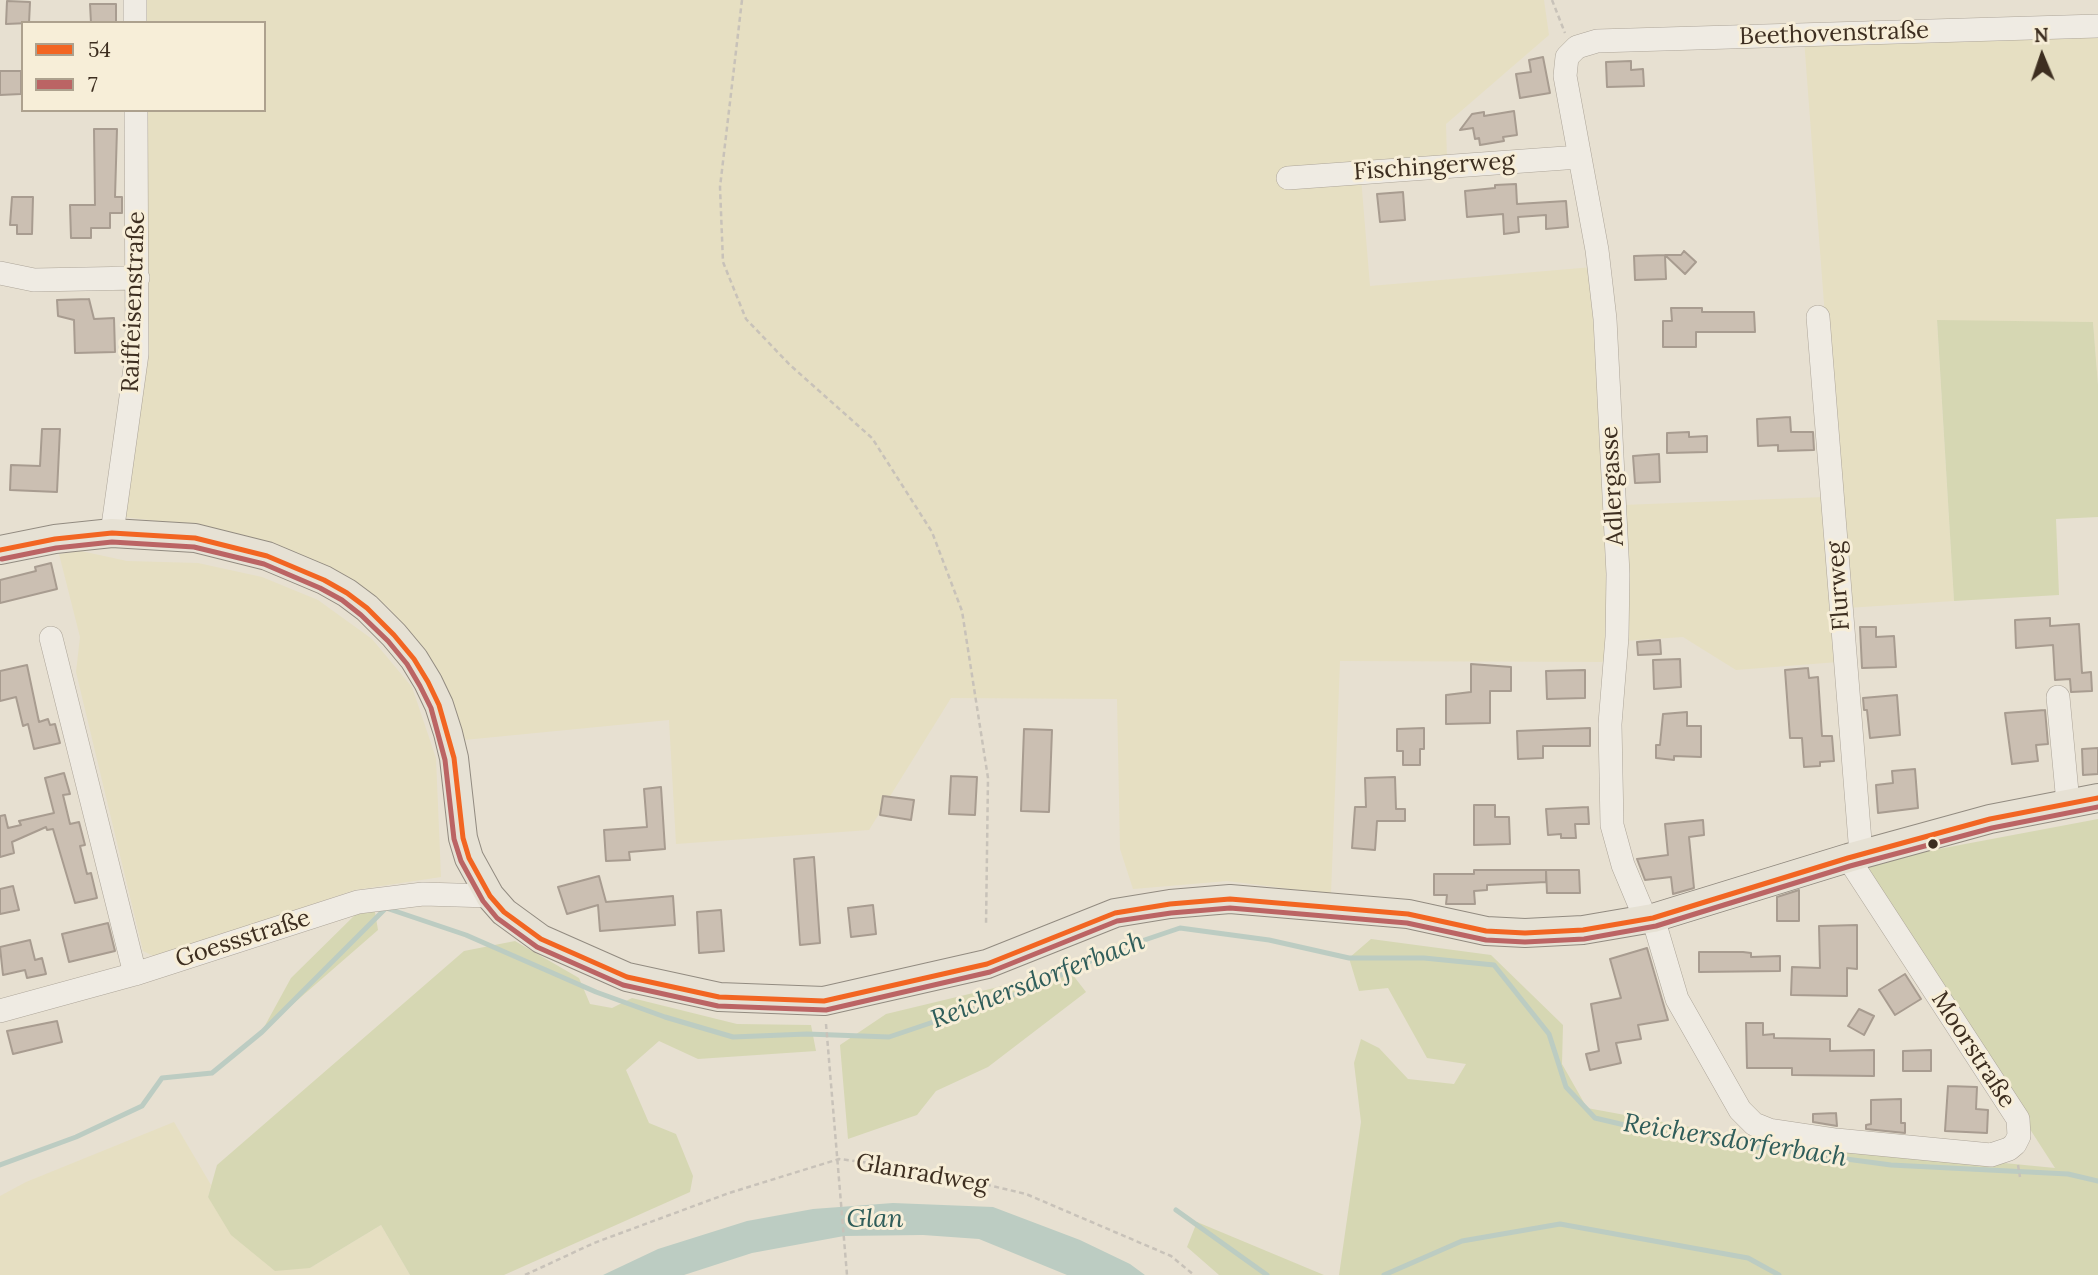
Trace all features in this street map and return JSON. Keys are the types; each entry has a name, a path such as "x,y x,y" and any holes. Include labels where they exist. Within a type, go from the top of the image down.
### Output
{"main road":[{"path":"0,550 55,538 112,534 195,538 243,548 324,580 367,608 414,659 439,705 454,758 463,838 477,876 504,912 541,939 626,977 719,997 824,1001 987,964 1115,913 1230,898 1408,914 1486,930 1525,933 1583,930 1649,919 1854,856 1990,819 2098,798"}],"street":[{"path":"135,0 135,21"},
{"name":"Beethovenstraße","path":"1572,51 1597,41 2098,26"},
{"name":"Adlergasse","path":"1572,51 1567,57 1565,76 1597,250 1605,319 1618,574 1610,724 1612,825 1623,865 1649,919"},
{"name":"Raiffeisenstraße","path":"112,534 137,354 136,112"},
{"name":"Fischingerweg","path":"1288,178 1579,157"},
{"path":"0,273 34,280 138,278"},
{"name":"Flurweg","path":"1818,317 1854,856"},
{"path":"51,638 135,974"},
{"path":"2058,697 2068,803"},
{"name":"Moorstraße","path":"1649,919 1677,999 1740,1110 1754,1124 1769,1130 1836,1140 1991,1155 2009,1149 2019,1136 2018,1119 1854,856"},
{"name":"Goessstraße","path":"0,1012 135,974 358,902 423,894 490,896"}],"path":[{"path":"742,0 720,187 723,262 746,319 790,365 872,438 932,532 962,611 988,778 986,926"},
{"path":"1552,0 1572,51"},
{"path":"826,1015 847,1275"},
{"name":"Glanradweg","path":"525,1275 594,1243 729,1193 839,1159 925,1170 1026,1194 1171,1256 1194,1275"}],"shaded area":[{"path":"143,0 1544,0 1549,35 1446,124 1447,159 1360,166 1370,286 1593,267 1612,579 1608,662 1340,661 1331,894 1227,881 1133,889 1120,849 1117,699 951,698 869,830 676,844 669,720 464,740 440,673 388,607 333,569 205,527 124,517 145,112 266,112 266,21 144,21"},
{"path":"2098,32 2098,385 2093,322 1937,321 1954,601 1847,608 1804,39"},
{"path":"1825,497 1838,662 1736,670 1683,637 1624,641 1623,505"},
{"path":"81,551 127,561 198,563 262,577 318,600 372,639 412,687 436,758 441,877 355,890 155,957 143,951 76,672 80,637 59,554"},
{"path":"174,1122 211,1185 208,1197 310,1268 381,1225 410,1275 0,1275 0,1196 26,1182"}],"green space":[{"path":"1937,320 2093,322 2098,385 2098,517 2056,519 2059,595 1954,601"},
{"path":"2098,819 2098,1275 1339,1275 1361,1122 1354,1063 1361,1039 1379,1048 1408,1079 1454,1084 1466,1064 1427,1058 1388,988 1359,991 1349,958 1371,939 1491,955 1563,1025 1562,1064 1587,1108 1750,1138 2055,1168 1859,864"},
{"path":"359,911 375,912 378,930 262,1031 291,978"},
{"path":"515,941 579,978 590,1004 612,1008 632,998 737,1024 811,1025 816,1051 698,1059 659,1041 626,1070 649,1123 676,1134 693,1176 690,1192 504,1275 410,1275 381,1225 310,1268 275,1271 231,1235 208,1197 217,1165 464,951"},
{"path":"1069,970 1086,992 988,1067 936,1091 917,1115 848,1139 840,1045 886,1014"},
{"path":"1197,1222 1324,1275 1219,1275 1187,1247"}],"water":[{"name":"Glan","path":"893,1203 993,1207 1080,1240 1130,1264 1145,1275 1067,1275 979,1239 923,1235 844,1236 752,1253 684,1275 603,1275 658,1249 747,1221 813,1209"}],"building":[{"path":"7,1 30,2 29,21 6,24"},
{"path":"90,4 116,4 116,21 91,21"},
{"path":"1543,57 1550,93 1520,98 1516,74 1531,72 1529,60"},
{"path":"1631,61 1631,70 1643,69 1644,86 1607,87 1606,62"},
{"path":"0,71 21,71 21,94 0,95"},
{"path":"1514,111 1517,135 1503,137 1504,141 1480,145 1479,138 1475,139 1473,128 1460,130 1472,114 1484,112 1484,116"},
{"path":"94,129 117,129 115,197 122,197 122,213 110,213 110,228 91,228 91,238 71,238 70,205 95,205"},
{"path":"1516,184 1517,204 1566,201 1568,227 1546,229 1546,215 1518,217 1519,232 1504,234 1503,214 1467,217 1465,191"},
{"path":"1403,192 1405,220 1380,222 1377,194"},
{"path":"12,197 33,197 32,234 17,234 17,225 10,225"},
{"path":"1684,251 1696,262 1685,274 1665,255 1681,255"},
{"path":"1665,255 1666,279 1635,280 1634,256"},
{"path":"89,299 94,319 114,318 115,352 75,353 74,320 58,316 57,300"},
{"path":"1671,308 1702,308 1702,312 1754,312 1755,332 1696,332 1696,347 1663,347 1663,321 1672,321"},
{"path":"1790,417 1791,432 1813,432 1814,450 1778,451 1778,445 1758,446 1757,419"},
{"path":"42,429 60,429 57,492 10,490 11,465 40,466"},
{"path":"1689,432 1689,437 1707,436 1707,452 1667,453 1667,433"},
{"path":"1659,454 1660,482 1635,483 1633,456"},
{"path":"51,563 57,589 0,603 0,580 36,571 35,567"},
{"path":"2050,618 2050,626 2079,624 2082,673 2091,672 2092,691 2071,692 2070,679 2055,680 2053,645 2016,648 2015,620"},
{"path":"1860,627 1876,627 1876,637 1894,636 1896,667 1862,668"},
{"path":"1660,640 1661,654 1638,655 1637,642"},
{"path":"1680,659 1681,687 1654,689 1653,660"},
{"path":"1471,664 1511,667 1511,691 1490,691 1490,723 1446,724 1446,695 1471,692"},
{"path":"27,665 39,722 48,719 50,725 55,724 60,743 34,749 28,724 23,726 16,697 0,701 0,671"},
{"path":"1808,668 1809,678 1818,677 1822,736 1832,736 1834,761 1820,762 1820,766 1804,767 1802,738 1790,738 1785,670"},
{"path":"1585,670 1585,698 1547,699 1546,671"},
{"path":"1897,695 1900,735 1870,738 1863,698"},
{"path":"2045,710 2048,744 2036,745 2038,761 2012,764 2005,713"},
{"path":"1687,712 1687,726 1701,726 1701,757 1674,756 1674,760 1656,758 1663,714"},
{"path":"1424,728 1424,749 1420,749 1420,765 1403,765 1403,751 1397,751 1397,729"},
{"path":"1590,728 1590,746 1543,746 1543,758 1518,759 1517,731"},
{"path":"1024,729 1052,730 1049,812 1021,811"},
{"path":"2098,748 2098,774 2083,775 2082,749"},
{"path":"1915,769 1918,808 1878,813 1876,785 1893,783 1892,771"},
{"path":"64,773 70,794 63,795 70,824 79,822 85,845 80,846 97,898 75,903 53,829 47,830 46,827 12,842 14,853 0,857 0,816 5,815 8,828 21,825 19,821 54,813 45,778"},
{"path":"951,776 977,777 975,815 949,814"},
{"path":"1395,777 1396,809 1405,809 1405,821 1377,821 1375,850 1352,848 1355,807 1366,807 1365,778"},
{"path":"661,787 665,849 629,852 630,860 606,861 604,830 647,827 644,789"},
{"path":"883,796 914,800 911,820 880,815"},
{"path":"1474,805 1495,805 1495,817 1509,817 1510,844 1474,845"},
{"path":"1588,807 1589,824 1575,824 1576,838 1561,838 1561,834 1548,835 1546,809"},
{"path":"1703,820 1704,835 1689,837 1694,888 1673,894 1671,877 1645,880 1637,859 1668,855 1665,824"},
{"path":"814,857 820,943 800,945 794,859"},
{"path":"1474,870 1546,870 1546,882 1487,885 1487,890 1474,891 1475,904 1446,904 1447,895 1434,895 1434,874 1474,874"},
{"path":"1546,870 1579,870 1580,893 1547,893"},
{"path":"599,876 606,902 673,896 675,925 600,931 598,905 567,914 558,887"},
{"path":"13,886 19,910 0,914 0,889"},
{"path":"1799,890 1799,921 1777,921 1777,897"},
{"path":"873,905 876,934 851,937 848,908"},
{"path":"721,910 724,951 699,953 697,912"},
{"path":"108,923 115,951 69,962 62,934"},
{"path":"1857,925 1857,969 1847,968 1847,996 1791,995 1792,967 1820,968 1819,926"},
{"path":"30,940 35,960 42,958 46,974 27,978 25,970 3,975 0,947"},
{"path":"1647,948 1668,1020 1638,1025 1641,1039 1616,1043 1621,1063 1590,1070 1586,1054 1599,1051 1591,1004 1621,998 1610,959"},
{"path":"1699,952 1743,952 1751,953 1751,957 1780,956 1780,971 1699,972"},
{"path":"1905,974 1921,999 1895,1015 1879,990"},
{"path":"1859,1009 1874,1016 1864,1035 1848,1026"},
{"path":"57,1021 62,1042 13,1054 7,1031"},
{"path":"1746,1023 1763,1023 1763,1035 1774,1034 1774,1038 1830,1039 1830,1051 1874,1050 1874,1076 1792,1075 1792,1068 1747,1068"},
{"path":"1931,1050 1931,1071 1903,1071 1903,1051"},
{"path":"1948,1086 1977,1087 1976,1109 1988,1110 1987,1133 1945,1131"},
{"path":"1901,1099 1901,1123 1905,1123 1905,1133 1866,1129 1866,1125 1871,1124 1871,1100"},
{"path":"1836,1113 1837,1126 1813,1122 1813,1114"}],"waterway":[{"name":"Reichersdorferbach","path":"0,1165 76,1137 142,1106 162,1078 212,1073 262,1032 386,908 466,935 596,992 665,1017 733,1037 807,1034 889,1037 1031,989 1112,951 1180,928 1269,940 1349,958 1424,958 1494,965 1549,1034 1566,1087 1595,1118 1667,1135 1891,1165 2068,1174 2098,1181"},
{"path":"1176,1210 1267,1275"},
{"path":"1384,1275 1462,1241 1560,1224 1748,1258 1779,1275"}],"transit line":[{"name":"54","path":"0,550 55,539 112,533 195,538 267,556 324,580 347,593 367,608 394,635 414,659 428,682 439,705 454,758 463,838 469,858 490,896 504,912 541,939 627,977 719,997 824,1001 987,964 1115,913 1170,904 1230,899 1408,914 1486,931 1525,933 1583,930 1653,918 1848,858 1990,819 2098,798"},
{"name":"7","path":"2,559 56,548 112,542 194,547 264,564 342,600 388,641 407,664 431,708 445,760 454,839 461,861 483,901 497,918 537,947 623,985 718,1006 826,1010 990,972 1117,921 1230,908 1407,923 1486,940 1525,942 1584,939 1656,926 1850,866 1992,828 2098,807"}]}
